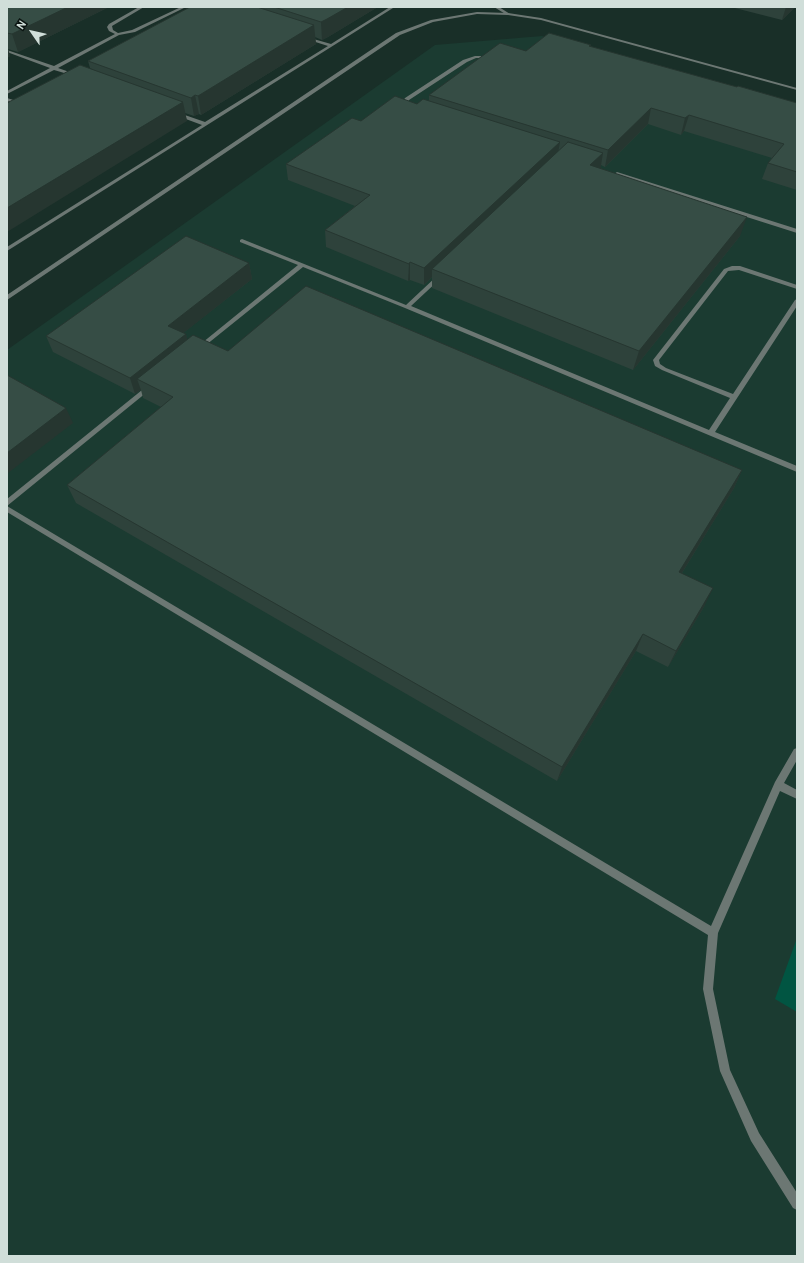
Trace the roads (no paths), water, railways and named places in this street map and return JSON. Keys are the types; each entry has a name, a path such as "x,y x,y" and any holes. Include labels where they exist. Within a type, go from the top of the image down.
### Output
{"street":[{"path":"118,34 110,29 110,25 142,7"},
{"path":"7,93 118,34 133,31 184,7"},
{"path":"496,7 508,14"},
{"path":"7,249 391,8"},
{"path":"7,298 398,34 432,20 477,13 508,14 541,19 797,89"},
{"path":"301,36 331,45"},
{"path":"7,51 83,79"},
{"path":"416,110 409,108 404,103 407,99 465,61 475,57 495,57"},
{"path":"7,98 27,106"},
{"path":"169,111 205,124"},
{"path":"614,173 797,231"},
{"path":"242,241 407,307 797,469"},
{"path":"191,354 302,265"},
{"path":"734,397 664,369 657,365 656,360 726,270 740,268 797,287"},
{"path":"407,307 446,270"},
{"path":"711,433 797,301"},
{"path":"7,503 154,384"},
{"path":"7,509 714,933"},
{"path":"797,752 778,785 714,933 708,989 725,1071 755,1137 797,1204"},
{"path":"778,785 797,795"}]}
